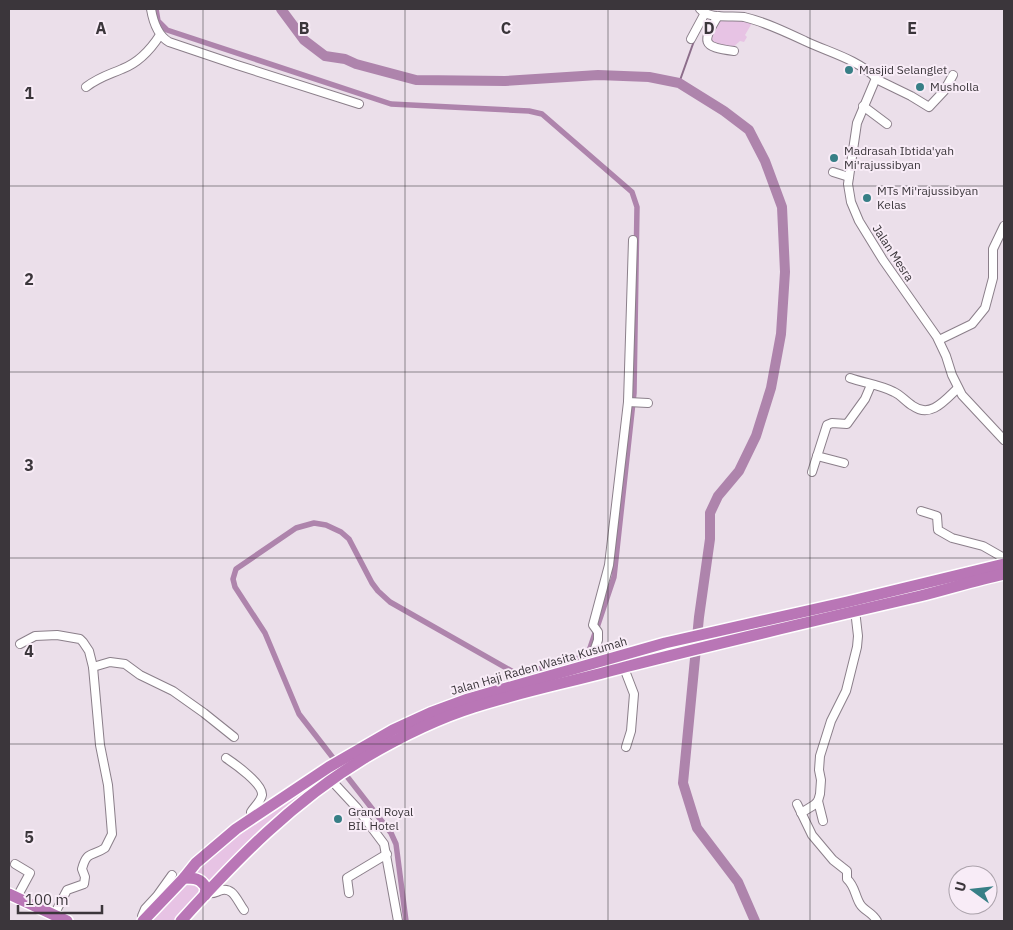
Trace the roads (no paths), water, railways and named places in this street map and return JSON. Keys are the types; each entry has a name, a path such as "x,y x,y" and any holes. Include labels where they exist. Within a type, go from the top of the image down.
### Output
{"highway":[{"name":"Jalan Haji Raden Wasita Kusumah","path":"143,921 210,849 236,829 329,767 346,763 470,703 666,643 731,634 921,596 999,570"},
{"name":"Jalan Haji Raden Wasita Kusumah","path":"470,703 624,668 667,656 731,634 847,602 999,570"},
{"name":"Jalan Haji Raden Wasita Kusumah","path":"181,921 260,837 333,779 346,763"},
{"path":"184,878 200,880 206,888 206,894"},
{"path":"15,900 52,918 67,921"}],"street":[{"path":"151,9 153,21 160,35 169,42 360,104"},
{"path":"690,39 709,13"},
{"path":"709,13 706,39 708,43 711,47 734,51"},
{"path":"709,13 749,18 790,33 860,66 876,79 929,107 944,91 953,75"},
{"path":"86,87 106,74 121,70 134,62 153,45 160,35"},
{"name":"Jalan Mesra","path":"876,79 857,123 848,177 848,190 859,221 883,260 939,340 962,395 1004,440"},
{"path":"864,106 887,124"},
{"path":"833,172 848,177"},
{"path":"939,340 972,324 985,308 992,278 993,249 1004,226"},
{"path":"589,666 597,645 594,616 609,565 629,402 633,240"},
{"path":"850,378 892,391 915,408 926,410 936,408 958,388"},
{"path":"812,472 827,425 832,423 847,424 865,399 872,385"},
{"path":"629,402 648,403"},
{"path":"817,456 844,463"},
{"path":"921,511 936,516 938,530 947,536 983,546 1004,558"},
{"path":"823,821 818,801 822,780 819,770 820,756 831,721 846,691 858,647 855,610"},
{"path":"20,644 35,636 47,635 70,637 80,639 83,642 93,667 100,745 108,785 112,834 105,848 90,853 87,856 82,868 85,877 84,884 67,890 52,918"},
{"path":"93,667 110,662 125,664 140,675 173,691 234,737"},
{"path":"624,668 634,694 631,731 626,747"},
{"path":"226,758 252,779 261,790 261,798 251,812 253,818"},
{"path":"333,779 384,844 398,921"},
{"path":"801,813 818,801"},
{"path":"797,804 812,835 833,860 847,871 847,879 852,885 860,903 864,908 872,912 877,921"},
{"path":"349,893 347,878 387,854"},
{"path":"15,864 30,873 15,900"},
{"path":"143,921 142,916 145,909 172,875"},
{"path":"206,894 213,894 226,889 230,891 244,910"}],"waterway":[{"path":"156,9 158,21 167,30 391,104 529,111 542,114 632,192 637,207 634,393 614,577 588,654 521,674 515,673 390,602 372,583 349,539 341,532 326,525 314,523 296,528 236,569 233,579 235,587 265,633 299,714 337,763"},
{"path":"281,9 304,40 325,56 345,59 356,64 416,80 505,81 598,75 649,77 679,83 724,111 749,130 765,161 782,207 785,272 781,334 771,388 756,436 739,471 718,496 710,513 710,539 699,617 683,783 697,828 738,882 755,921"},
{"path":"679,83 694,41"},
{"path":"342,770 391,833 396,844 406,921"}],"place":[{"name":"Masjid Selanglet","path":"849,70"},
{"name":"Musholla","path":"920,87"},
{"name":"Madrasah Ibtida'yah Mi'rajussibyan","path":"834,158"},
{"name":"MTs Mi'rajussibyan Kelas","path":"867,198"},
{"name":"Grand Royal BIL Hotel","path":"338,819"}]}
